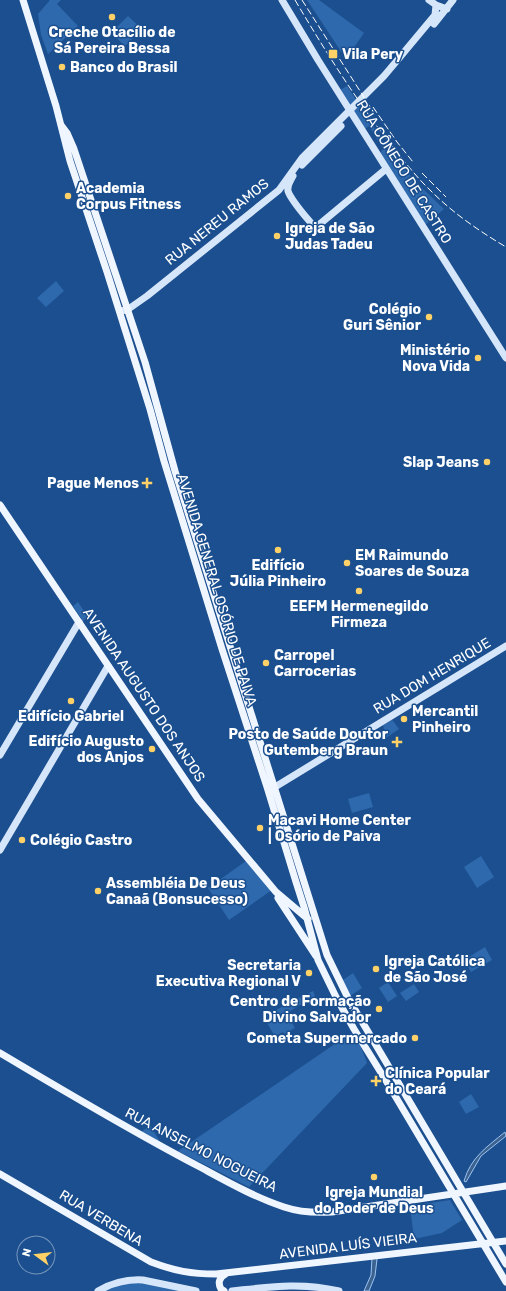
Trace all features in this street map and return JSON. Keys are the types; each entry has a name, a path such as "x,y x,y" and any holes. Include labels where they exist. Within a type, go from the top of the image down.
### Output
{"main road":[{"name":"AVENIDA GENERAL OSÓRIO DE PAIVA","path":"23,0 56,106 70,161 123,310 145,362 175,471 271,787 318,960 354,1029 506,1282"},
{"name":"AVENIDA GENERAL OSÓRIO DE PAIVA","path":"123,310 164,461 222,649 271,787 327,955 348,998 506,1264"},
{"name":"AVENIDA AUGUSTO DOS ANJOS","path":"0,505 198,799 276,892 307,919 321,934"},
{"path":"179,510 186,507"},
{"name":"AVENIDA AUGUSTO DOS ANJOS","path":"276,892 310,950 318,960"},
{"name":"RUA ANSELMO NOGUEIRA","path":"0,1053 168,1150 239,1187 284,1207 309,1212 332,1212 506,1186"},
{"name":"RUA VERBENA","path":"0,1174 151,1262 174,1270 192,1274"},
{"name":"AVENIDA LUÍS VIEIRA","path":"192,1274 227,1273 506,1241"},
{"path":"224,1291 221,1289 219,1283 222,1276 227,1273"}],"street":[{"name":"RUA CÔNEGO DE CASTRO","path":"282,0 386,170 506,358"},
{"path":"429,0 436,5 447,9"},
{"name":"RUA NEREU RAMOS","path":"123,310 153,291 279,190 303,160 394,72 436,18 447,9 453,0"},
{"path":"436,5 436,18"},
{"name":"RUA NEREU RAMOS","path":"297,205 288,191 292,177 303,160"},
{"path":"279,190 284,191 315,228 386,170"},
{"path":"0,755 79,622"},
{"name":"RUA DOM HENRIQUE","path":"271,787 506,646"},
{"path":"0,850 108,666"},
{"path":"98,1291 106,1286 136,1280 143,1280 196,1291"},
{"path":"232,1291 274,1286 297,1286 339,1291"}],"shaded area":[{"path":"50,0 61,0 57,4 78,26 48,54 41,35 38,14"},
{"path":"307,0 319,0 364,33 346,59"},
{"path":"128,16 142,29 125,46 111,33"},
{"path":"347,86 394,158 444,209 425,225 380,153 383,149 369,126 365,129 340,90"},
{"path":"56,281 64,291 46,307 37,298"},
{"path":"78,602 88,617 83,621 73,606"},
{"path":"392,720 399,729 386,738 383,725"},
{"path":"369,793 373,807 352,813 348,799"},
{"path":"481,856 494,877 477,888 464,867"},
{"path":"246,861 272,890 229,920 208,888"},
{"path":"485,947 492,960 471,972 464,960"},
{"path":"353,973 362,988 350,996 343,980"},
{"path":"388,982 397,996 388,1002 379,988"},
{"path":"414,984 419,992 406,1001 400,993"},
{"path":"313,991 315,996 287,1013 295,1028 284,1034 283,1032 279,1034 280,1036 274,1035 264,1016"},
{"path":"352,1033 361,1047 367,1063 249,1187 178,1151 348,1035"},
{"path":"471,1094 479,1107 466,1114 459,1102"},
{"path":"150,1125 162,1145 140,1133"},
{"path":"505,1132 506,1136 481,1156 466,1182 464,1181 471,1165 480,1153"},
{"path":"450,1200 462,1220 442,1233 414,1239 410,1206"},
{"path":"372,1258 377,1259 375,1276 369,1291 364,1291 371,1275"},
{"path":"143,1282 186,1291 102,1291 120,1284"}],"railway":[{"path":"295,0 328,55 376,125 414,173 439,199 457,214 506,247"},
{"path":"302,0 374,113"},
{"path":"373,107 413,162"},
{"path":"422,173 446,197"}],"place":[{"name":"Creche Otacílio de Sá Pereira Bessa","path":"112,17"},
{"name":"Vila Pery","path":"333,54"},
{"name":"Banco do Brasil","path":"62,67"},
{"name":"Academia Corpus Fitness","path":"68,196"},
{"name":"Igreja de São Judas Tadeu","path":"277,236"},
{"name":"Colégio Guri Sênior","path":"429,317"},
{"name":"Ministério Nova Vida","path":"478,358"},
{"name":"Slap Jeans","path":"487,462"},
{"name":"Pague Menos","path":"147,483"},
{"name":"Edifício Júlia Pinheiro","path":"278,550"},
{"name":"EM Raimundo Soares de Souza","path":"347,563"},
{"name":"EEFM Hermenegildo Firmeza","path":"359,591"},
{"name":"Carropel Carrocerias","path":"266,663"},
{"name":"Edifício Gabriel","path":"71,701"},
{"name":"Mercantil Pinheiro","path":"404,719"},
{"name":"Posto de Saúde Doutor Gutemberg Braun","path":"397,742"},
{"name":"Edifício Augusto dos Anjos","path":"152,749"},
{"name":"Macavi Home Center | Osório de Paiva","path":"260,828"},
{"name":"Colégio Castro","path":"22,840"},
{"name":"Assembléia De Deus Canaã (Bonsucesso)","path":"98,891"},
{"name":"Igreja Católica de São José","path":"376,969"},
{"name":"Secretaria Executiva Regional V","path":"309,973"},
{"name":"Centro de Formação Divino Salvador","path":"379,1009"},
{"name":"Cometa Supermercado","path":"415,1038"},
{"name":"Clínica Popular do Ceará","path":"376,1081"},
{"name":"Igreja Mundial do Poder de Deus","path":"374,1177"}]}
